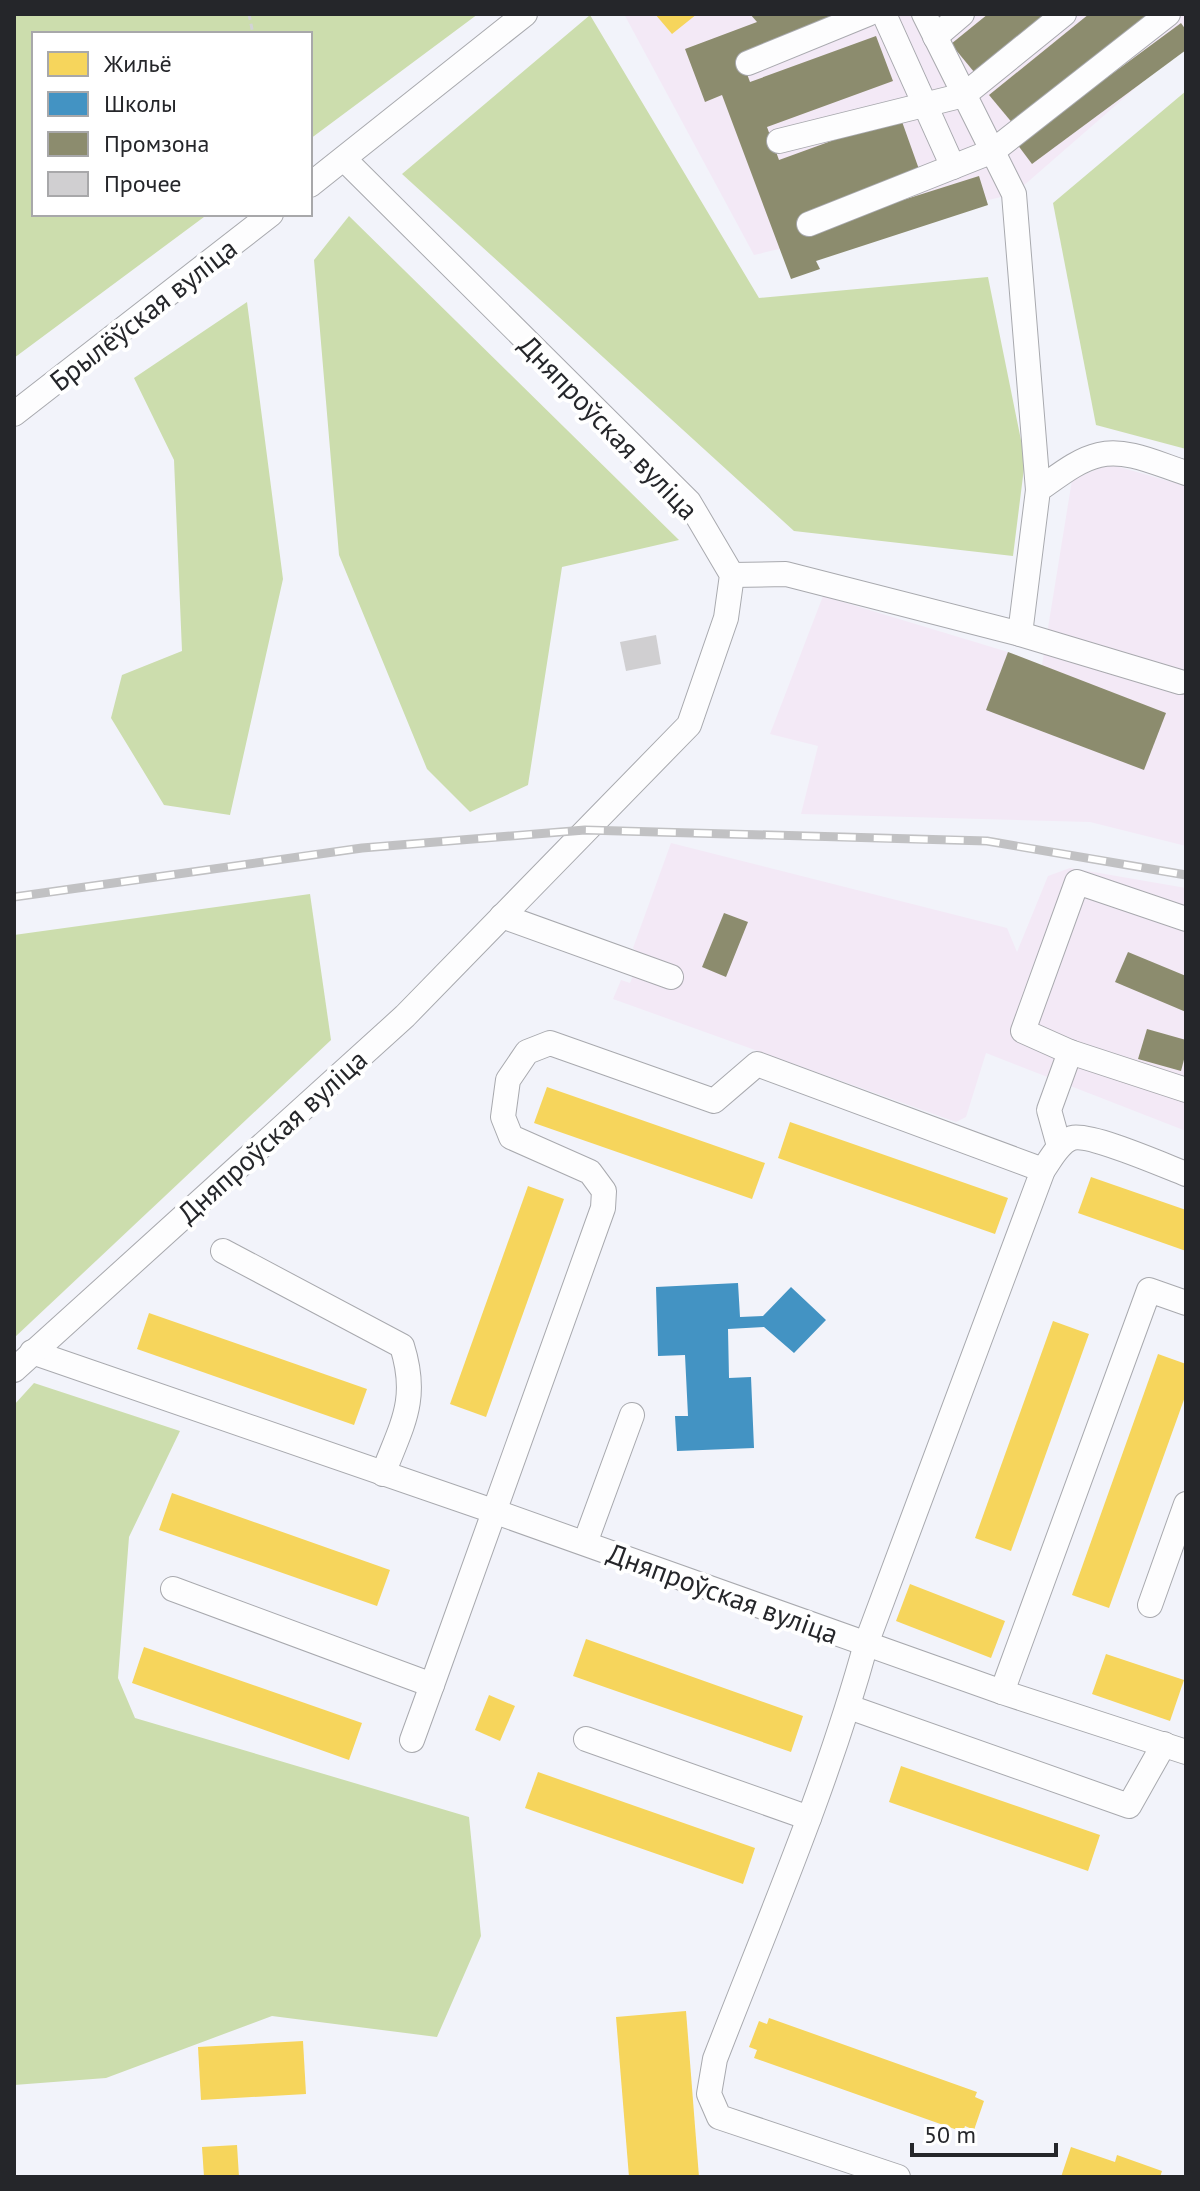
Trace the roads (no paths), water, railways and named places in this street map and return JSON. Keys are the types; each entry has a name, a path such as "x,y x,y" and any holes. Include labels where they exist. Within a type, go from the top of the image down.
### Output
{"street":[{"path":"312,183 525,14"},
{"path":"748,63 868,14"},
{"path":"884,14 953,167"},
{"path":"924,14 1014,194 1038,490 1020,634"},
{"path":"935,37 962,14"},
{"path":"779,141 964,95 1064,14"},
{"path":"809,224 993,151 1168,14"},
{"name":"Дняпроўская вуліца","path":"344,159 689,502 732,575 726,618 689,725 405,1016 32,1352 585,1543 1002,1692 1175,1748"},
{"name":"Брылёўская вуліца","path":"14,414 268,216"},
{"path":"1038,490 1070,467 1100,454 1129,455 1186,473"},
{"path":"732,575 786,574 1020,634 1180,682"},
{"path":"1186,919 1077,882 1023,1031 1070,1052 1186,1090"},
{"path":"502,916 671,977"},
{"path":"412,1740 603,1208 604,1191 590,1172 511,1137 503,1117 508,1080 527,1052 550,1043 714,1101 757,1064 1043,1170"},
{"path":"1059,1146 1049,1110 1070,1052"},
{"path":"898,2177 719,2117 709,2094 715,2059 809,1818 849,1707 866,1644 1043,1170 1059,1146 1073,1137 1095,1140 1186,1174"},
{"path":"223,1251 402,1346 410,1371 409,1404 383,1474"},
{"path":"1002,1692 1149,1290 1186,1303"},
{"path":"14,1370 32,1352"},
{"path":"585,1543 632,1415"},
{"path":"1150,1605 1186,1504"},
{"path":"173,1589 432,1685"},
{"path":"849,1707 1129,1806 1175,1748"},
{"path":"586,1739 809,1818"}],"railway":[{"path":"14,897 362,848 585,830 987,841 1186,875"}]}
